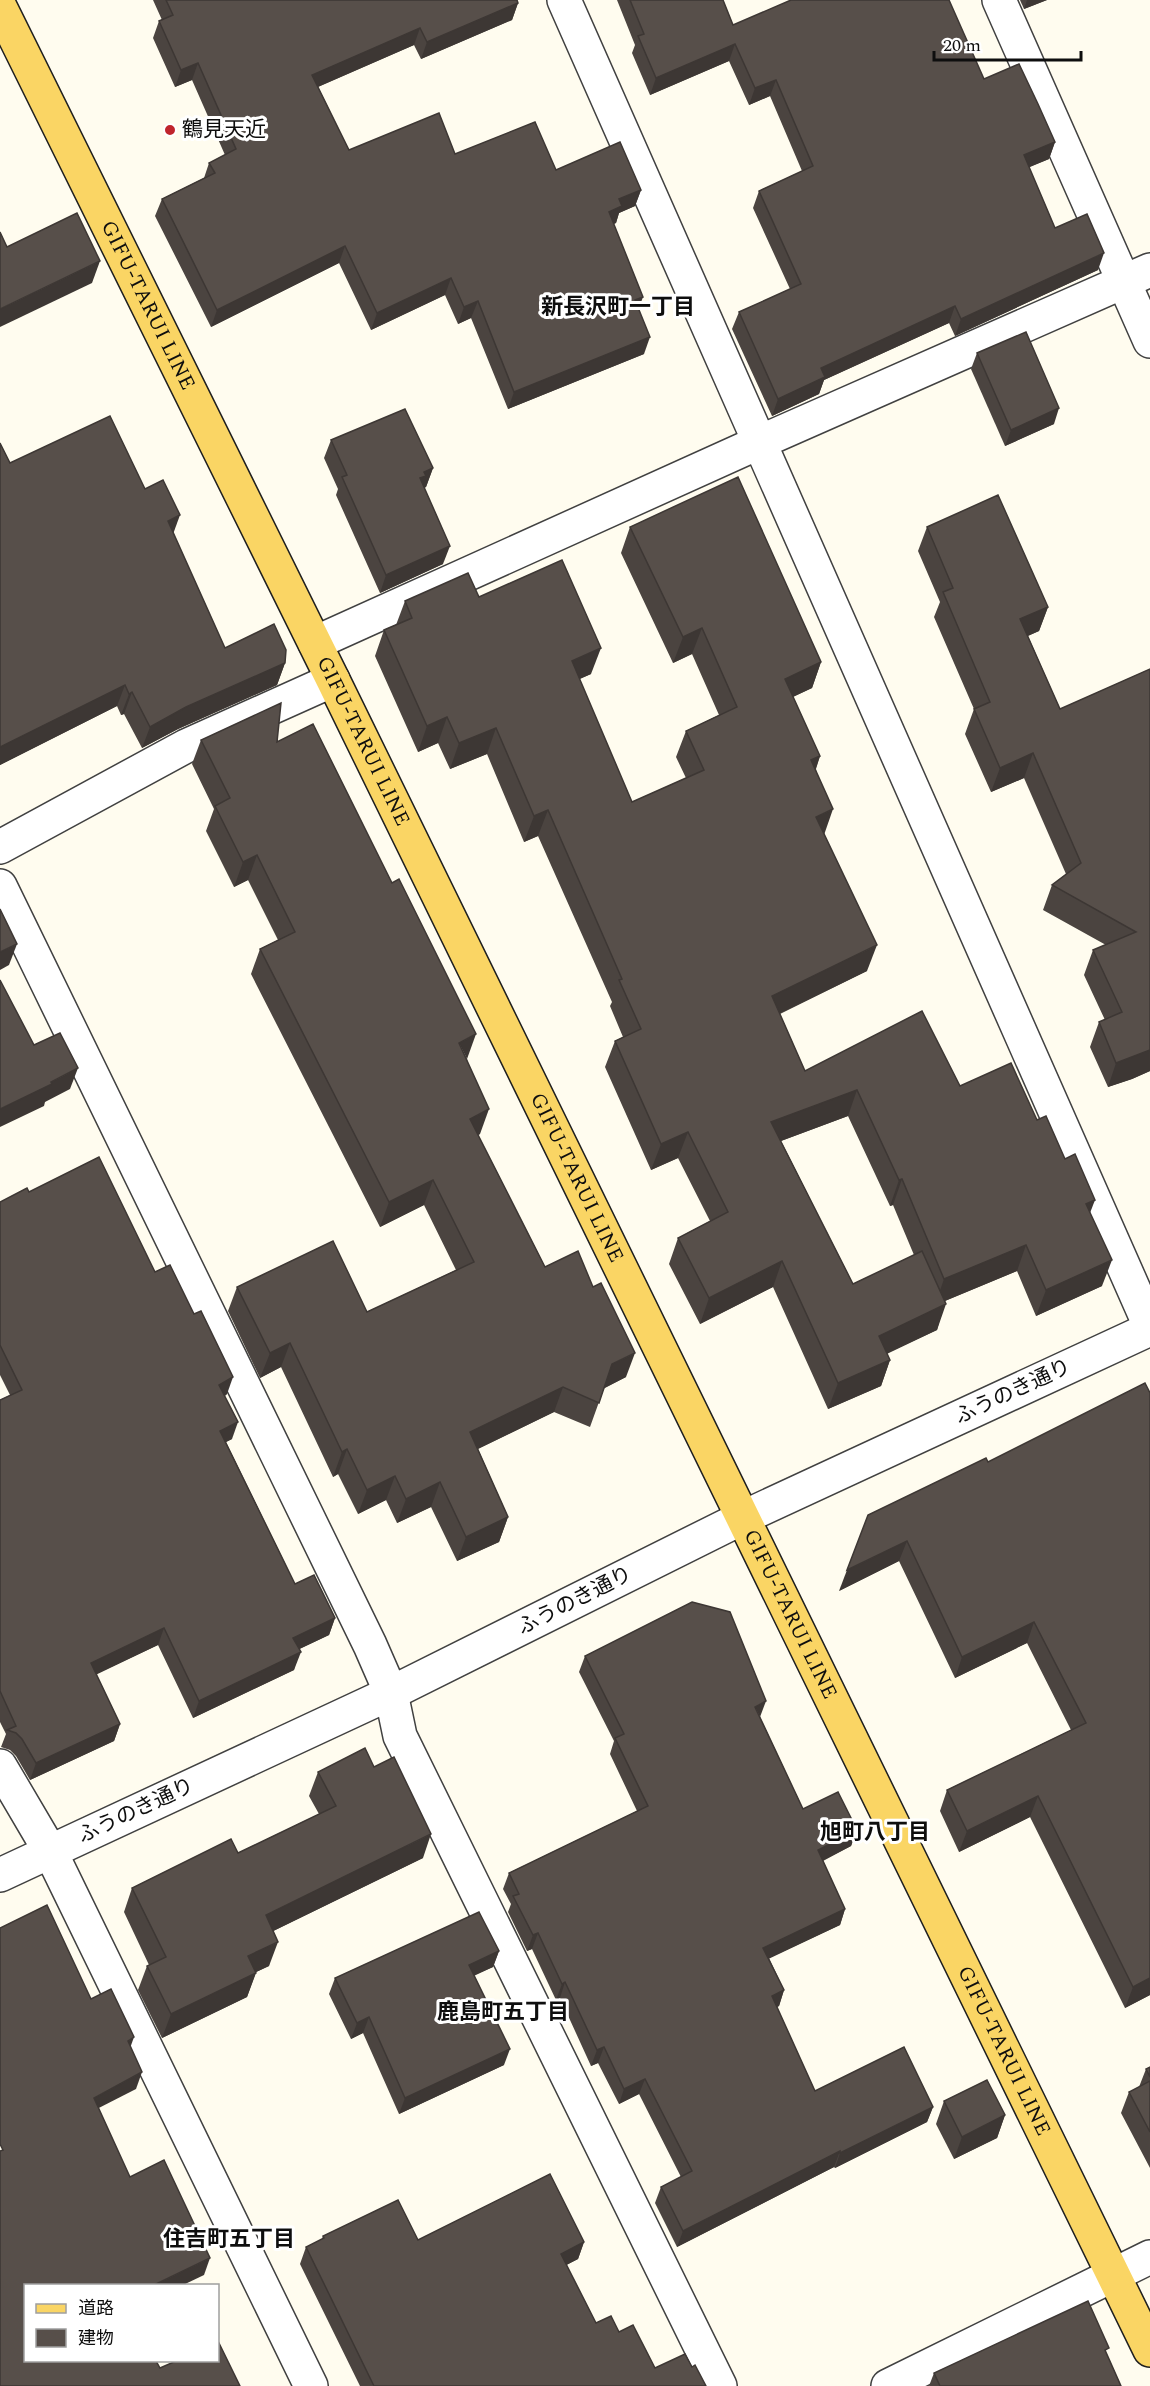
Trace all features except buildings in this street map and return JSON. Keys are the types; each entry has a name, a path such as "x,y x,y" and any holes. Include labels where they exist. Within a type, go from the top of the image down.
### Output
{"main road":[{"name":"GIFU-TARUI LINE","path":"0,7 744,1516 1150,2350"}],"street":[{"path":"564,0 1150,1328"},
{"path":"999,0 1137,276 1150,341"},
{"path":"315,643 760,442 1137,276"},
{"path":"0,847 186,746 333,680"},
{"path":"0,886 370,1645 391,1693 400,1736 720,2386"},
{"name":"ふうのき通り","path":"0,1875 391,1693 744,1516 1150,1328"},
{"path":"0,1766 50,1851 311,2386"},
{"path":"888,2386 1150,2257"}],"place":[{"name":"鶴見天近","path":"170,130"}],"district":[{"name":"新長沢町一丁目","path":"618,307"},
{"name":"旭町八丁目","path":"875,1832"},
{"name":"鹿島町五丁目","path":"503,2012"},
{"name":"住吉町五丁目","path":"229,2239"}]}
